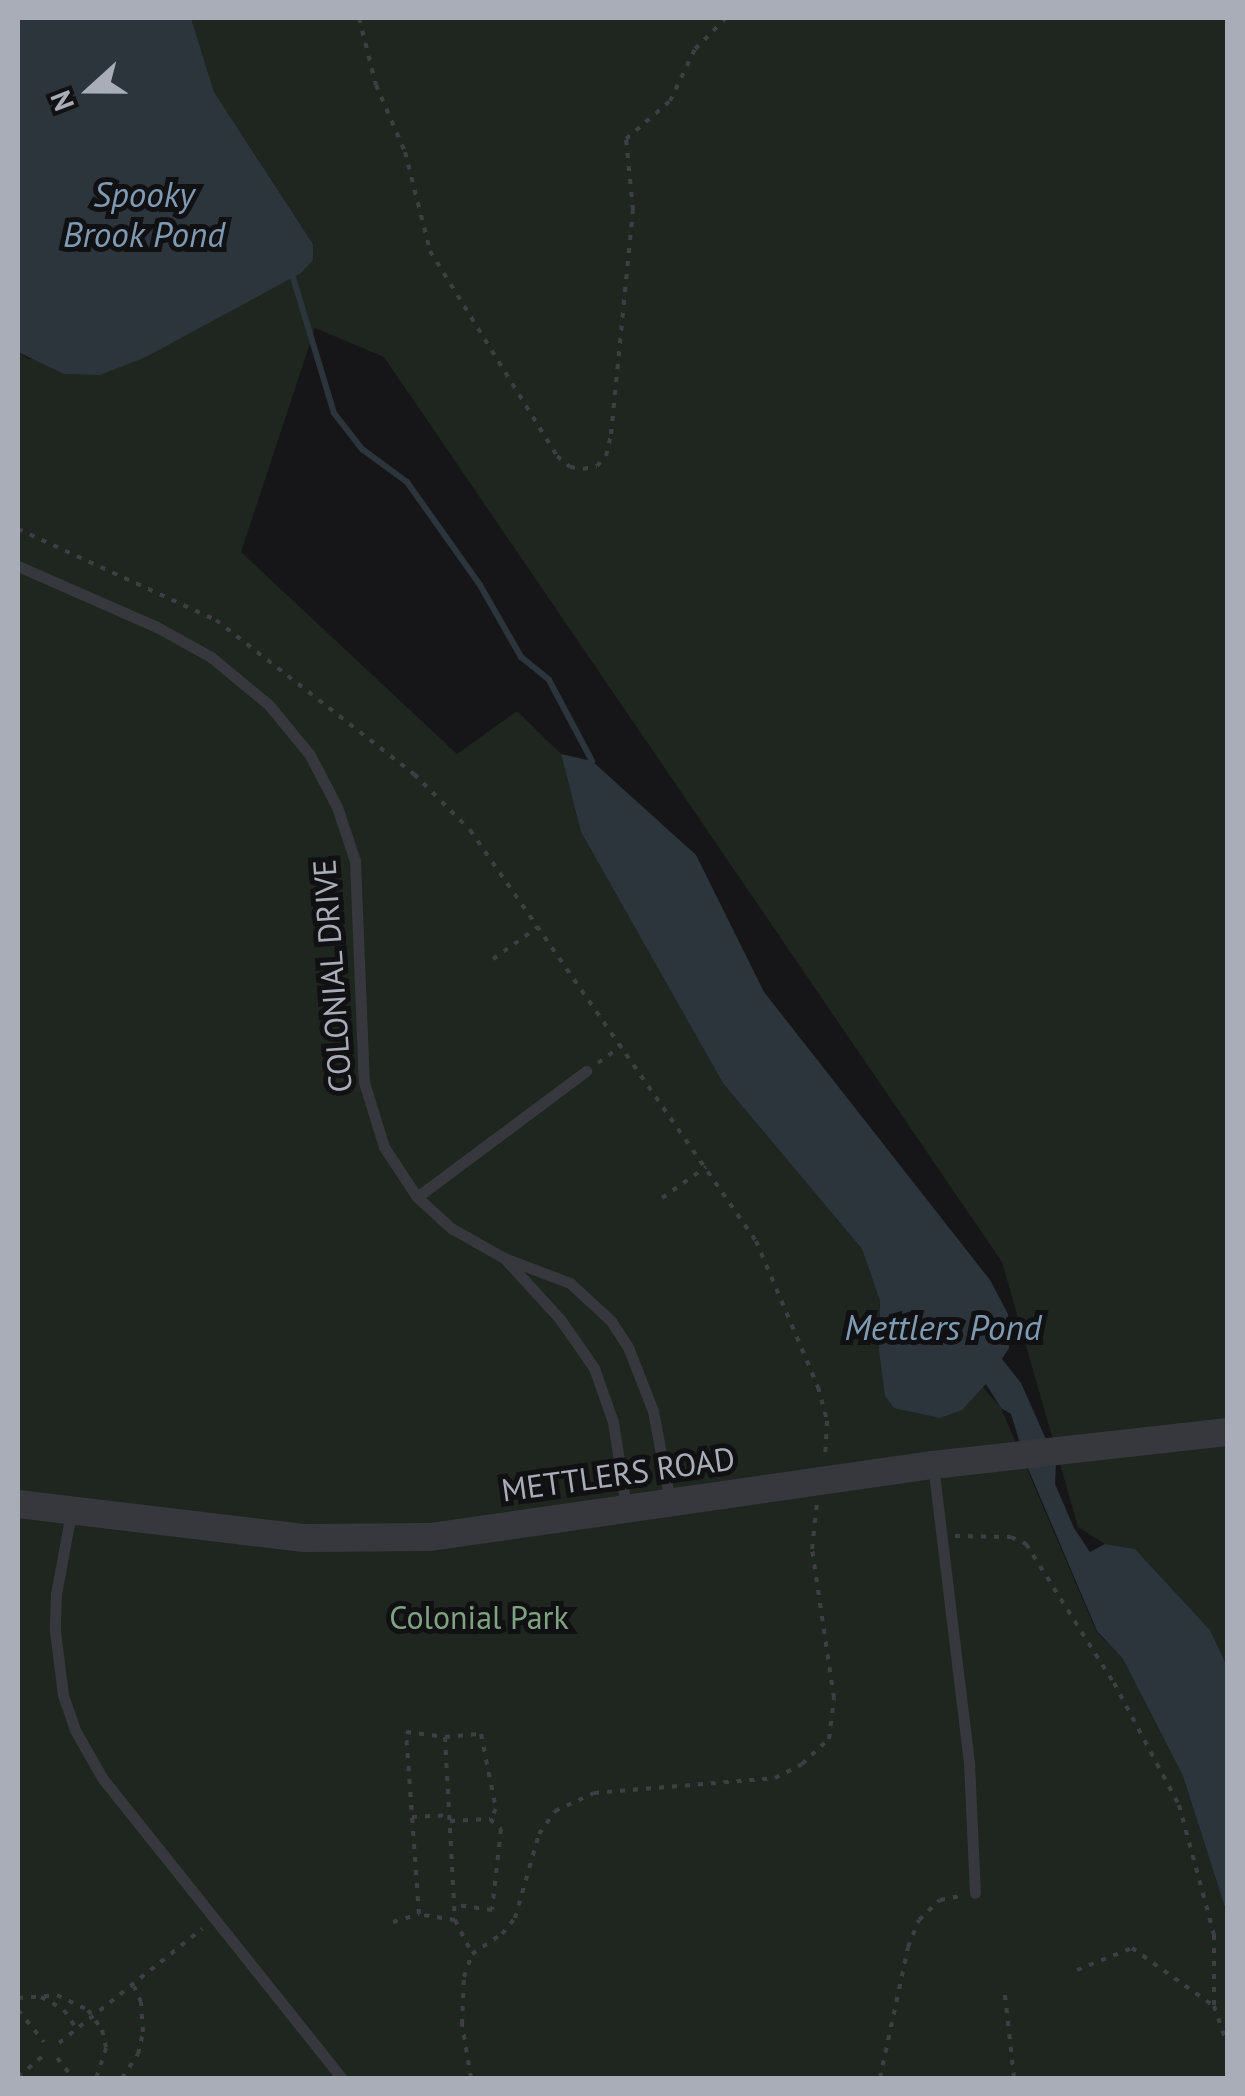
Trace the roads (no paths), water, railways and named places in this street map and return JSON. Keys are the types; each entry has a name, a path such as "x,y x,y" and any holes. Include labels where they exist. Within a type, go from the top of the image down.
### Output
{"street":[{"name":"METTLERS ROAD","path":"18,1504 354,1541 430,1537 933,1464 1228,1432"}],"lane":[{"name":"COLONIAL DRIVE","path":"18,566 157,627 212,657 269,704 310,755 338,807 355,861 361,923 362,1056 372,1116 384,1147 417,1196 451,1228 504,1258 570,1283 611,1320 628,1347 653,1411 670,1501"},
{"path":"417,1196 586,1071"},
{"name":"COLONIAL DRIVE","path":"504,1258 560,1319 594,1368 613,1422 626,1508"},
{"path":"933,1464 969,1762 975,1893"},
{"path":"72,1511 56,1594 55,1631 63,1695 75,1730 103,1779 342,2078"}],"water":[{"name":"Spooky Brook Pond","path":"18,18 191,18 214,92 313,244 313,260 301,273 146,357 100,375 64,374 18,352"},
{"name":"Mettlers Pond","path":"561,754 592,761 696,855 764,992 990,1280 1008,1314 1009,1348 1002,1359 1021,1383 1056,1462 1055,1484 1074,1528 1090,1552 1105,1544 1135,1549 1210,1630 1227,1666 1227,1914 1183,1776 1123,1659 1097,1631 1027,1466 1011,1414 1001,1408 986,1384 962,1410 940,1418 894,1408 885,1396 879,1350 880,1301 862,1249 723,1083 581,832"}],"waterway":[{"path":"292,274 334,413 362,449 407,482 480,585 521,657 549,680 592,761"}],"park label":[{"name":"Colonial Park","path":"479,1617"}]}
